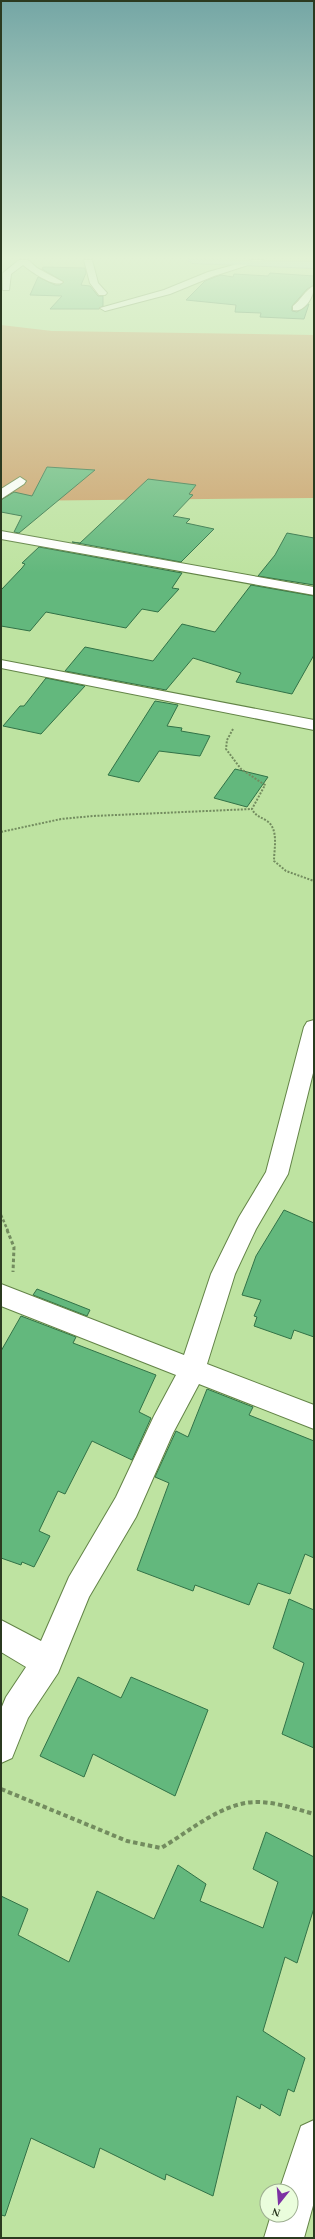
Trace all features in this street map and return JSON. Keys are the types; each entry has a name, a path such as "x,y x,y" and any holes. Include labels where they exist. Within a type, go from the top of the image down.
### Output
{"street":[{"path":"1,495 20,481"},
{"path":"1,535 314,591"},
{"path":"1,664 242,712 310,720"},
{"path":"1,1747 16,1708 47,1662 79,1587 126,1507 163,1425 192,1371 223,1274 247,1224 277,1174 313,1035"},
{"path":"6,1297 192,1371 314,1417"},
{"path":"1,1635 47,1662"},
{"path":"299,2189 314,2139"},
{"path":"284,2238 289,2223"}],"path":[{"path":"242,712 227,740 226,748 241,769 265,785 252,809"},
{"path":"1,832 67,818 120,813 162,810 252,809"},
{"path":"252,809 255,816 272,826 274,861 286,870 314,881"},
{"path":"1,1215 14,1247 6,1297"},
{"path":"1,1789 127,1842 161,1848 216,1815 244,1803 282,1805 314,1814"}],"shaded area":[{"path":"1,364 314,364 314,498 1,501"}],"building":[{"path":"47,467 95,470 19,533 14,532 22,516 1,512 1,500 14,492 32,496"},
{"path":"148,479 196,485 189,494 193,495 173,516 190,519 186,523 214,529 181,562 72,542 80,543"},
{"path":"287,533 314,538 314,585 258,576 275,555"},
{"path":"39,547 182,573 172,588 179,589 158,612 142,609 126,628 46,612 30,631 1,626 1,590 25,564 22,563"},
{"path":"251,585 314,596 314,655 292,694 236,682 241,673 193,658 166,690 65,671 85,647 153,661 182,624 215,632"},
{"path":"46,678 85,686 41,734 3,726 20,706 24,706"},
{"path":"155,701 178,705 167,726 182,728 181,731 210,736 200,756 159,751 139,782 108,775"},
{"path":"235,769 268,777 247,807 214,798"},
{"path":"284,1210 314,1223 314,1337 294,1330 291,1339 254,1326 257,1317 254,1316 261,1300 242,1295 256,1256"},
{"path":"37,1289 90,1310 87,1316 33,1295"},
{"path":"21,1316 76,1337 73,1343 156,1375 139,1412 151,1418 132,1460 92,1441 65,1494 58,1491 39,1531 50,1536 34,1567 22,1562 21,1565 1,1558 1,1351"},
{"path":"207,1389 253,1407 249,1415 314,1441 314,1558 305,1554 290,1594 258,1583 249,1605 195,1585 193,1591 137,1570 169,1483 155,1477 176,1431 188,1437"},
{"path":"289,1599 314,1610 314,1748 282,1734 304,1663 273,1648"},
{"path":"78,1677 121,1698 131,1677 208,1710 175,1796 93,1754 84,1777 40,1756"},
{"path":"266,1832 314,1857 314,1908 297,1963 285,1957 263,2031 305,2058 294,2092 288,2089 280,2116 261,2104 260,2109 237,2096 213,2196 166,2174 165,2180 100,2148 94,2168 31,2138 5,2216 1,2215 1,1896 28,1909 18,1935 69,1962 97,1891 154,1919 178,1865 206,1884 200,1901 263,1928 278,1882 253,1869"}]}
